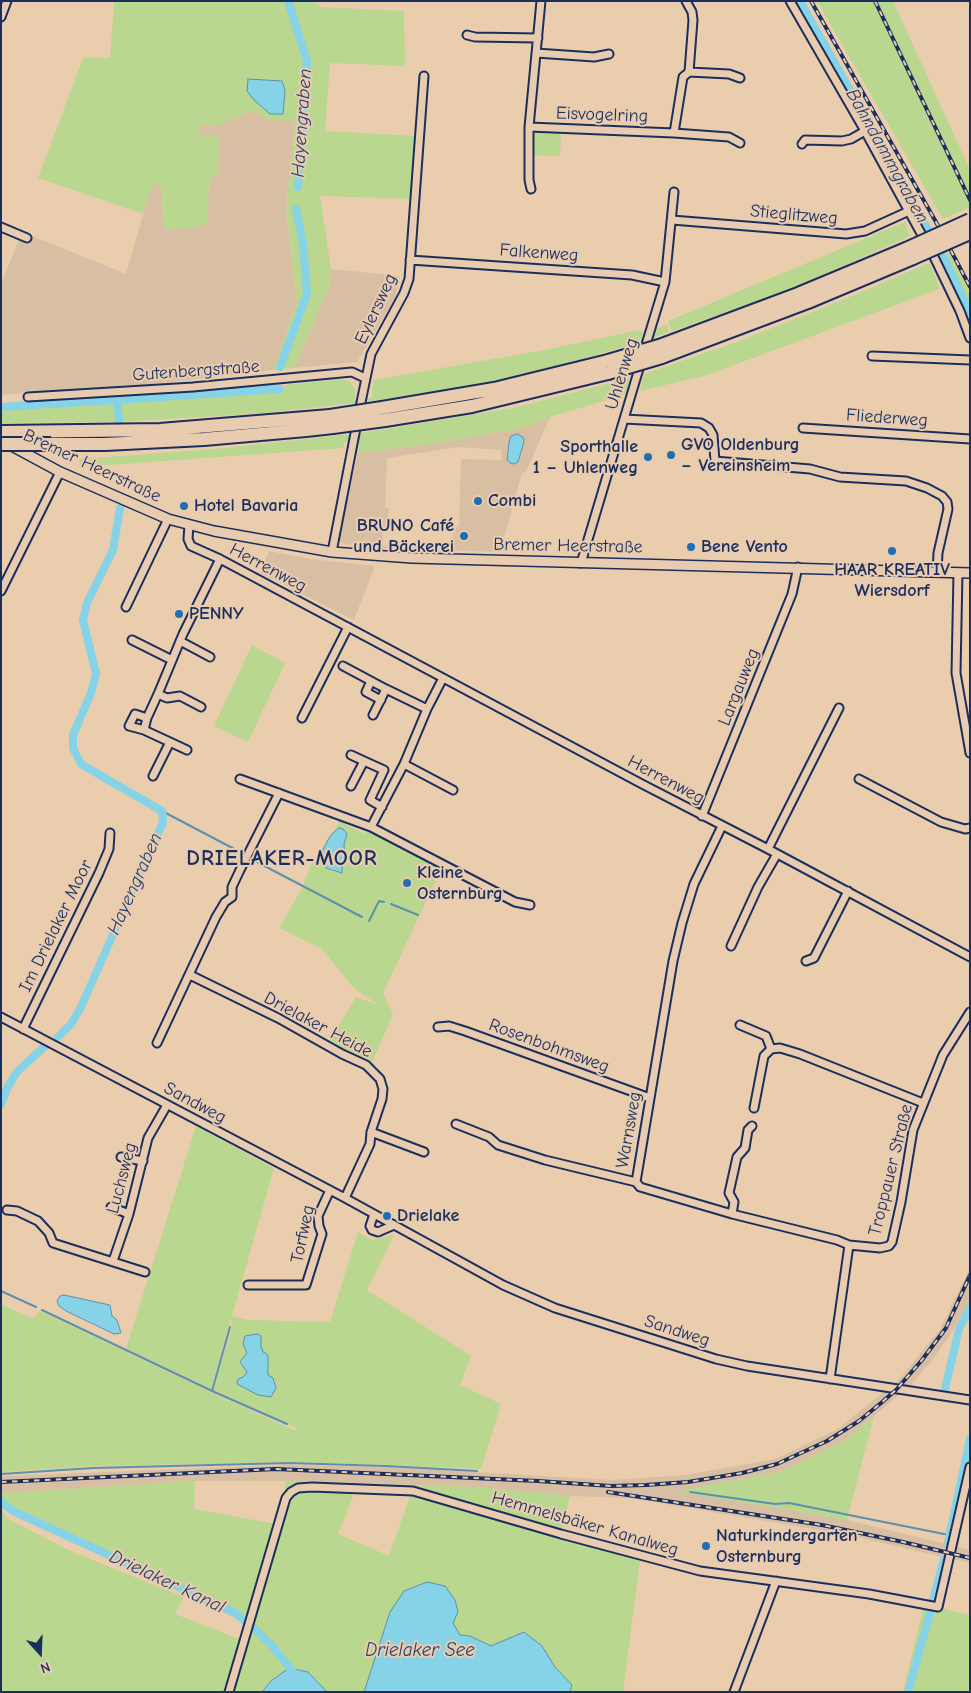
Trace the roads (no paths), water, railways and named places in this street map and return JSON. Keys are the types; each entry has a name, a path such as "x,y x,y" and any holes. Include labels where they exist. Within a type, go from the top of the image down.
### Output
{"highway":[{"path":"1,432 43,433 160,430 331,421 472,406 661,351 790,310 910,253 970,220"},
{"path":"910,253 970,232"},
{"path":"1,442 105,444 204,439 306,430 331,421"}],"street":[{"path":"1,17 7,1"},
{"name":"Eisvogelring","path":"531,189 528,180 529,127 541,1"},
{"path":"686,1 692,12 693,20 689,72"},
{"path":"790,1 909,211 954,296 970,338"},
{"path":"467,35 476,37 538,38"},
{"path":"536,53 594,57 608,54"},
{"path":"674,133 682,77 689,72 729,74 740,78"},
{"name":"Eylersweg","path":"332,552 371,354 404,293 409,279 424,76"},
{"name":"Eisvogelring","path":"529,127 729,137 740,143"},
{"path":"802,144 805,140 842,141 851,139 865,131"},
{"name":"Uhlenweg","path":"581,562 665,282 674,192"},
{"name":"Stieglitzweg","path":"672,220 846,234 865,231 909,211"},
{"path":"1,227 27,238"},
{"name":"Falkenweg","path":"410,260 632,275 665,282"},
{"path":"872,356 970,360"},
{"name":"Gutenbergstraße","path":"28,397 193,387 352,372 365,378"},
{"path":"624,419 701,423 713,435 715,461 810,469 840,477 906,481 928,488 942,496 947,502 948,509 938,554 937,572"},
{"name":"Fliederweg","path":"802,428 970,439"},
{"name":"Bremer Heerstraße","path":"1,442 60,472 168,519 214,531 332,552 412,558 970,573"},
{"path":"1,591 60,472"},
{"name":"Bremer Heerstraße","path":"126,607 168,519"},
{"name":"Herrenweg","path":"189,525 188,539 192,546 220,559 970,957"},
{"path":"144,730 146,718 180,641 220,559"},
{"name":"Largauweg","path":"702,816 792,594 798,567"},
{"path":"958,573 956,673 970,753"},
{"path":"302,718 348,627"},
{"path":"132,640 172,660"},
{"path":"180,641 210,656"},
{"path":"343,666 427,709"},
{"path":"371,827 404,764 427,709 443,678"},
{"path":"371,681 366,692 381,700"},
{"path":"373,715 386,689"},
{"path":"158,694 167,698 180,696 201,707"},
{"path":"768,849 839,708"},
{"path":"146,718 135,714 129,726 144,730 188,750"},
{"path":"153,776 170,742"},
{"path":"351,755 384,770 370,800 382,807"},
{"path":"351,786 364,761"},
{"path":"404,764 453,790"},
{"path":"240,779 371,827 515,902 530,905"},
{"path":"859,779 941,822 965,829 970,828"},
{"path":"157,1043 216,917 225,902 232,897 232,887 279,794"},
{"name":"Warnsweg","path":"722,826 694,884 682,923 673,961 636,1182 640,1187 849,1245"},
{"name":"Im Drielaker Moor","path":"23,1029 99,873 109,849 110,833"},
{"path":"731,946 758,887 776,854"},
{"path":"806,962 814,958 848,892"},
{"name":"Drielaker Heide","path":"190,975 278,1018 370,1069 380,1079 383,1089 381,1103 371,1132 370,1144 345,1198"},
{"name":"Troppauer Straße","path":"849,1245 880,1248 889,1246 892,1242 913,1130 943,1055 970,1012"},
{"name":"Sandweg","path":"1,1017 345,1198 503,1285 555,1308 716,1359 755,1368 970,1400"},
{"path":"740,1025 766,1036 771,1049"},
{"name":"Rosenbohmsweg","path":"438,1027 449,1026 465,1031 650,1098"},
{"path":"754,1108 764,1056 771,1049 780,1048 800,1054 923,1103"},
{"name":"Luchsweg","path":"113,1261 129,1214 148,1138 167,1105"},
{"path":"456,1124 489,1137 498,1145 545,1160 636,1182"},
{"path":"732,1214 734,1202 729,1193 737,1157 745,1148 748,1130 752,1126"},
{"path":"371,1132 424,1152"},
{"path":"120,1157 143,1161"},
{"name":"Torfweg","path":"248,1284 306,1285 322,1234 318,1216 330,1190"},
{"path":"111,1207 129,1214"},
{"path":"7,1210 24,1214 38,1222 49,1233 53,1243 145,1272"},
{"path":"374,1214 370,1226 372,1230 378,1232 394,1225"},
{"path":"830,1379 849,1245"},
{"name":"Hemmelsbäker Kanalweg","path":"229,1692 286,1498 298,1488 394,1489 421,1492 500,1517 691,1569 874,1595 938,1607 970,1467"},
{"path":"734,1692 776,1581"}],"water":[{"path":"248,79 282,81 285,90 283,114 270,114 254,100 247,91"},
{"path":"517,434 523,437 524,442 518,462 514,464 507,460 511,436"},
{"path":"339,828 343,829 347,834 344,844 345,858 342,873 326,868 322,858 322,852 328,840"},
{"path":"64,1295 110,1305 112,1316 117,1320 121,1333 114,1334 66,1311 59,1306 57,1301 60,1296"},
{"path":"257,1334 261,1336 263,1352 268,1356 268,1375 273,1378 276,1388 271,1397 258,1395 237,1384 238,1379 247,1372 240,1362 247,1353 243,1344 245,1336"},
{"name":"Drielaker See","path":"427,1582 445,1586 455,1600 458,1612 453,1623 460,1635 470,1636 491,1646 524,1632 542,1646 555,1667 572,1685 570,1692 364,1692 390,1612 404,1591"},
{"name":"Drielaker See","path":"289,1668 308,1672 327,1692 262,1692 271,1681"}],"waterway":[{"name":"Hayengraben","path":"288,1 307,61 298,187"},
{"name":"Bahndammgraben","path":"800,1 944,258 970,313"},
{"name":"Hayengraben","path":"280,367 307,294 303,244 296,209"},
{"name":"Hayengraben","path":"119,421 117,400 280,389"},
{"path":"1,407 117,400"},
{"name":"Hayengraben","path":"58,1037 71,1024 80,1009 163,822 162,811 81,764 73,748 73,735 91,693 96,674 83,620 87,603 113,550 120,508"},
{"path":"162,811 240,852"},
{"path":"255,861 362,917"},
{"path":"369,921 379,901 384,902"},
{"path":"391,904 418,915"},
{"name":"Hayengraben","path":"1,1104 8,1086 17,1072 45,1046"},
{"path":"1,1291 36,1307"},
{"name":"Bahndammgraben","path":"945,1389 959,1329 970,1308"},
{"path":"42,1310 212,1391 287,1424"},
{"path":"212,1391 230,1327"},
{"name":"Bahndammgraben","path":"948,1542 970,1439"},
{"path":"1,1474 93,1468 289,1463 477,1471"},
{"path":"690,1492 775,1504 789,1503 949,1535"},
{"name":"Drielaker Kanal","path":"1,1502 13,1511 235,1613 272,1646 295,1674"},
{"name":"Bahndammgraben","path":"933,1600 944,1559"},
{"name":"Bahndammgraben","path":"908,1692 931,1609"}],"railway":[{"path":"811,1 936,222 970,287"},
{"path":"875,1 970,200"},
{"path":"1,1482 276,1469 611,1486 688,1482 742,1473 777,1464 827,1441 859,1421 896,1390 946,1328 970,1275"},
{"path":"608,1492 822,1525 970,1558"}],"place":[{"name":"GVO Oldenburg – Vereinsheim","path":"671,455"},
{"name":"Sporthalle 1 – Uhlenweg","path":"648,457"},
{"name":"Combi","path":"478,501"},
{"name":"Hotel Bavaria","path":"184,506"},
{"name":"BRUNO Café und Bäckerei","path":"464,536"},
{"name":"Bene Vento","path":"691,547"},
{"name":"HAAR KREATIV Wiersdorf","path":"892,551"},
{"name":"PENNY","path":"179,614"},
{"name":"Kleine Osternburg","path":"407,883"},
{"name":"Drielake","path":"387,1216"},
{"name":"Naturkindergarten Osternburg","path":"706,1546"}],"district":[{"name":"DRIELAKER-MOOR","path":"282,859"}]}
